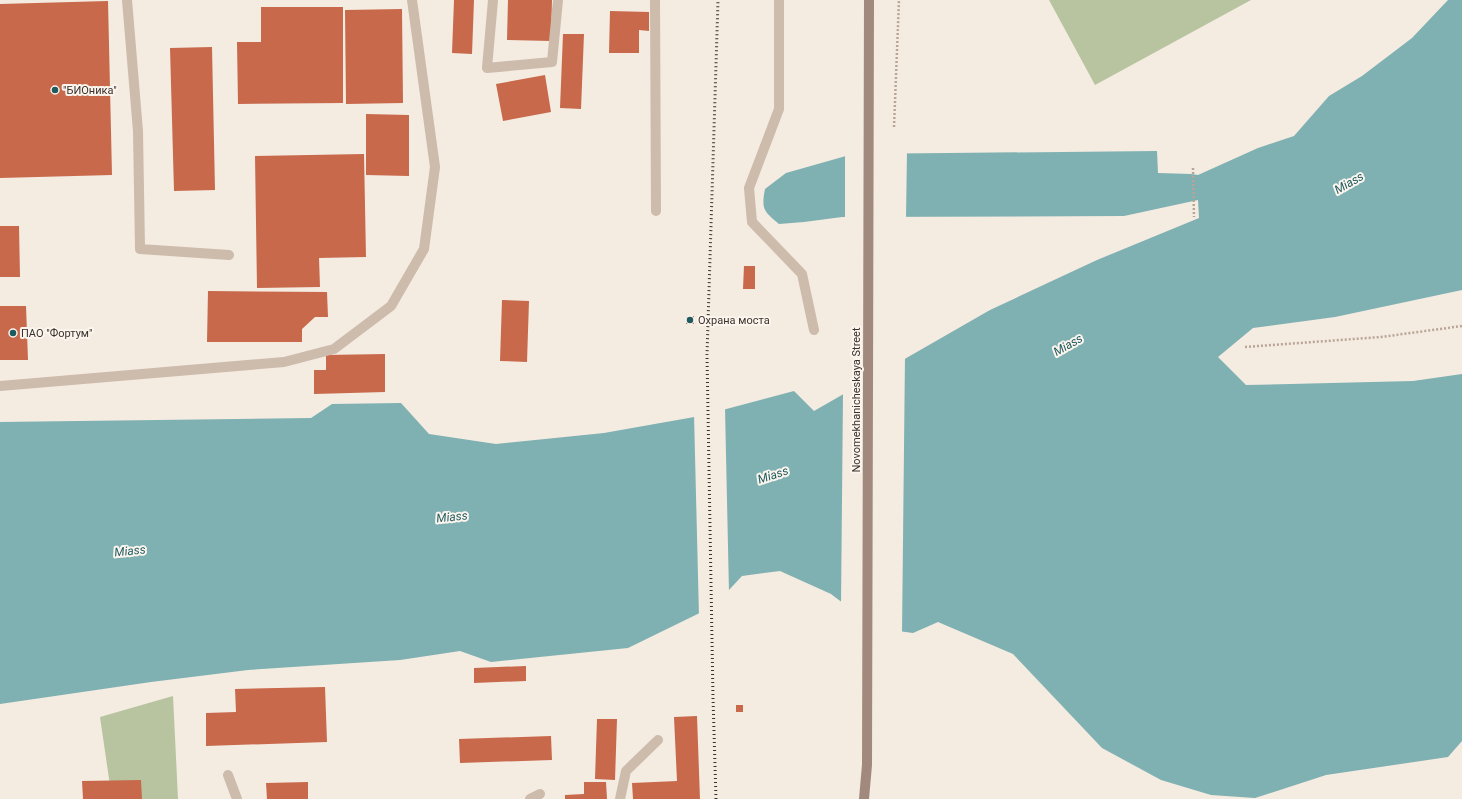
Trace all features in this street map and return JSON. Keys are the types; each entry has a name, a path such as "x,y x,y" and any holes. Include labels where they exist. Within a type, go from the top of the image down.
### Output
{"main road":[{"name":"Novomekhanicheskaya Street","path":"864,799 867,765 870,0"}],"lane":[{"path":"127,0 138,131 140,250 229,255"},
{"path":"0,386 284,362 334,348 391,306 424,249 435,167 412,0"},
{"path":"493,0 487,68 552,62 558,0"},
{"path":"655,0 656,211"},
{"path":"779,0 779,109 750,188 752,222 802,274 814,330"},
{"path":"620,799 626,771 658,740"},
{"path":"228,776 237,799"},
{"path":"530,799 540,794"}],"path":[{"path":"894,127 899,0"},
{"path":"1193,168 1194,217"},
{"path":"1245,347 1381,337 1462,326"}],"green space":[{"path":"1049,0 1251,0 1095,85"},
{"path":"173,696 178,799 112,799 100,717"}],"water":[{"name":"Miass","path":"1448,0 1462,0 1462,290 1335,317 1253,328 1218,357 1246,385 1413,381 1462,374 1462,741 1448,757 1326,775 1255,798 1211,795 1161,780 1102,748 1013,654 938,622 913,633 876,628 831,594 780,571 742,576 714,606 628,648 491,662 460,651 400,660 248,670 151,682 0,704 0,422 311,418 332,404 401,403 429,434 496,444 604,433 700,416 794,391 814,411 990,310 1097,260 1199,218 1198,200 1124,216 842,217 779,224 767,213 763,202 765,189 786,173 853,154 1157,151 1158,173 1198,175 1258,148 1294,136 1329,96 1362,76 1412,38"}],"pier":[{"path":"907,151 906,219 845,219 845,154 853,152"},
{"path":"905,356 902,634 875,630 841,605 843,392"},
{"path":"725,407 729,593 715,608 699,616 694,415"}],"building":[{"path":"454,0 474,0 472,54 452,53"},
{"path":"508,0 552,0 551,41 507,40"},
{"name":"\"БИОника\"","path":"108,1 112,175 0,178 0,4"},
{"path":"261,7 343,7 343,103 238,104 237,42 261,42"},
{"path":"402,9 403,103 346,104 345,10"},
{"path":"610,11 649,12 649,31 639,30 639,53 609,53"},
{"path":"563,34 584,34 581,109 560,108"},
{"path":"212,47 215,190 174,191 170,48"},
{"path":"545,75 551,112 503,121 496,84"},
{"path":"366,114 409,115 409,176 366,175"},
{"path":"364,154 366,257 319,258 320,287 257,288 255,156"},
{"path":"0,226 19,226 20,277 0,277"},
{"path":"744,266 755,266 755,289 743,289"},
{"path":"208,291 327,292 328,317 315,317 302,329 302,342 207,342"},
{"path":"502,300 529,301 527,362 500,361"},
{"name":"ПАО \"Фортум\"","path":"0,306 26,306 28,360 0,360"},
{"name":"Охрана моста","path":"694,316 694,324 686,324 686,317"},
{"path":"385,354 385,392 314,394 314,370 326,370 326,355"},
{"path":"526,666 526,681 474,683 474,668"},
{"path":"325,687 327,742 206,746 206,713 236,712 235,689"},
{"path":"736,705 743,705 743,712 736,712"},
{"path":"697,716 700,799 633,799 632,783 677,781 674,717"},
{"path":"597,719 617,719 615,780 595,779"},
{"path":"551,736 552,760 460,763 459,739"},
{"path":"141,780 142,799 83,799 82,781"},
{"path":"308,782 308,799 267,799 266,783"},
{"path":"584,782 606,782 607,799 565,799 565,795 584,794"}],"railway":[{"path":"716,799 707,355 718,0"}],"place":[{"name":"\"БИОника\"","path":"55,90"},
{"name":"Охрана моста","path":"690,320"},
{"name":"ПАО \"Фортум\"","path":"13,333"}]}
